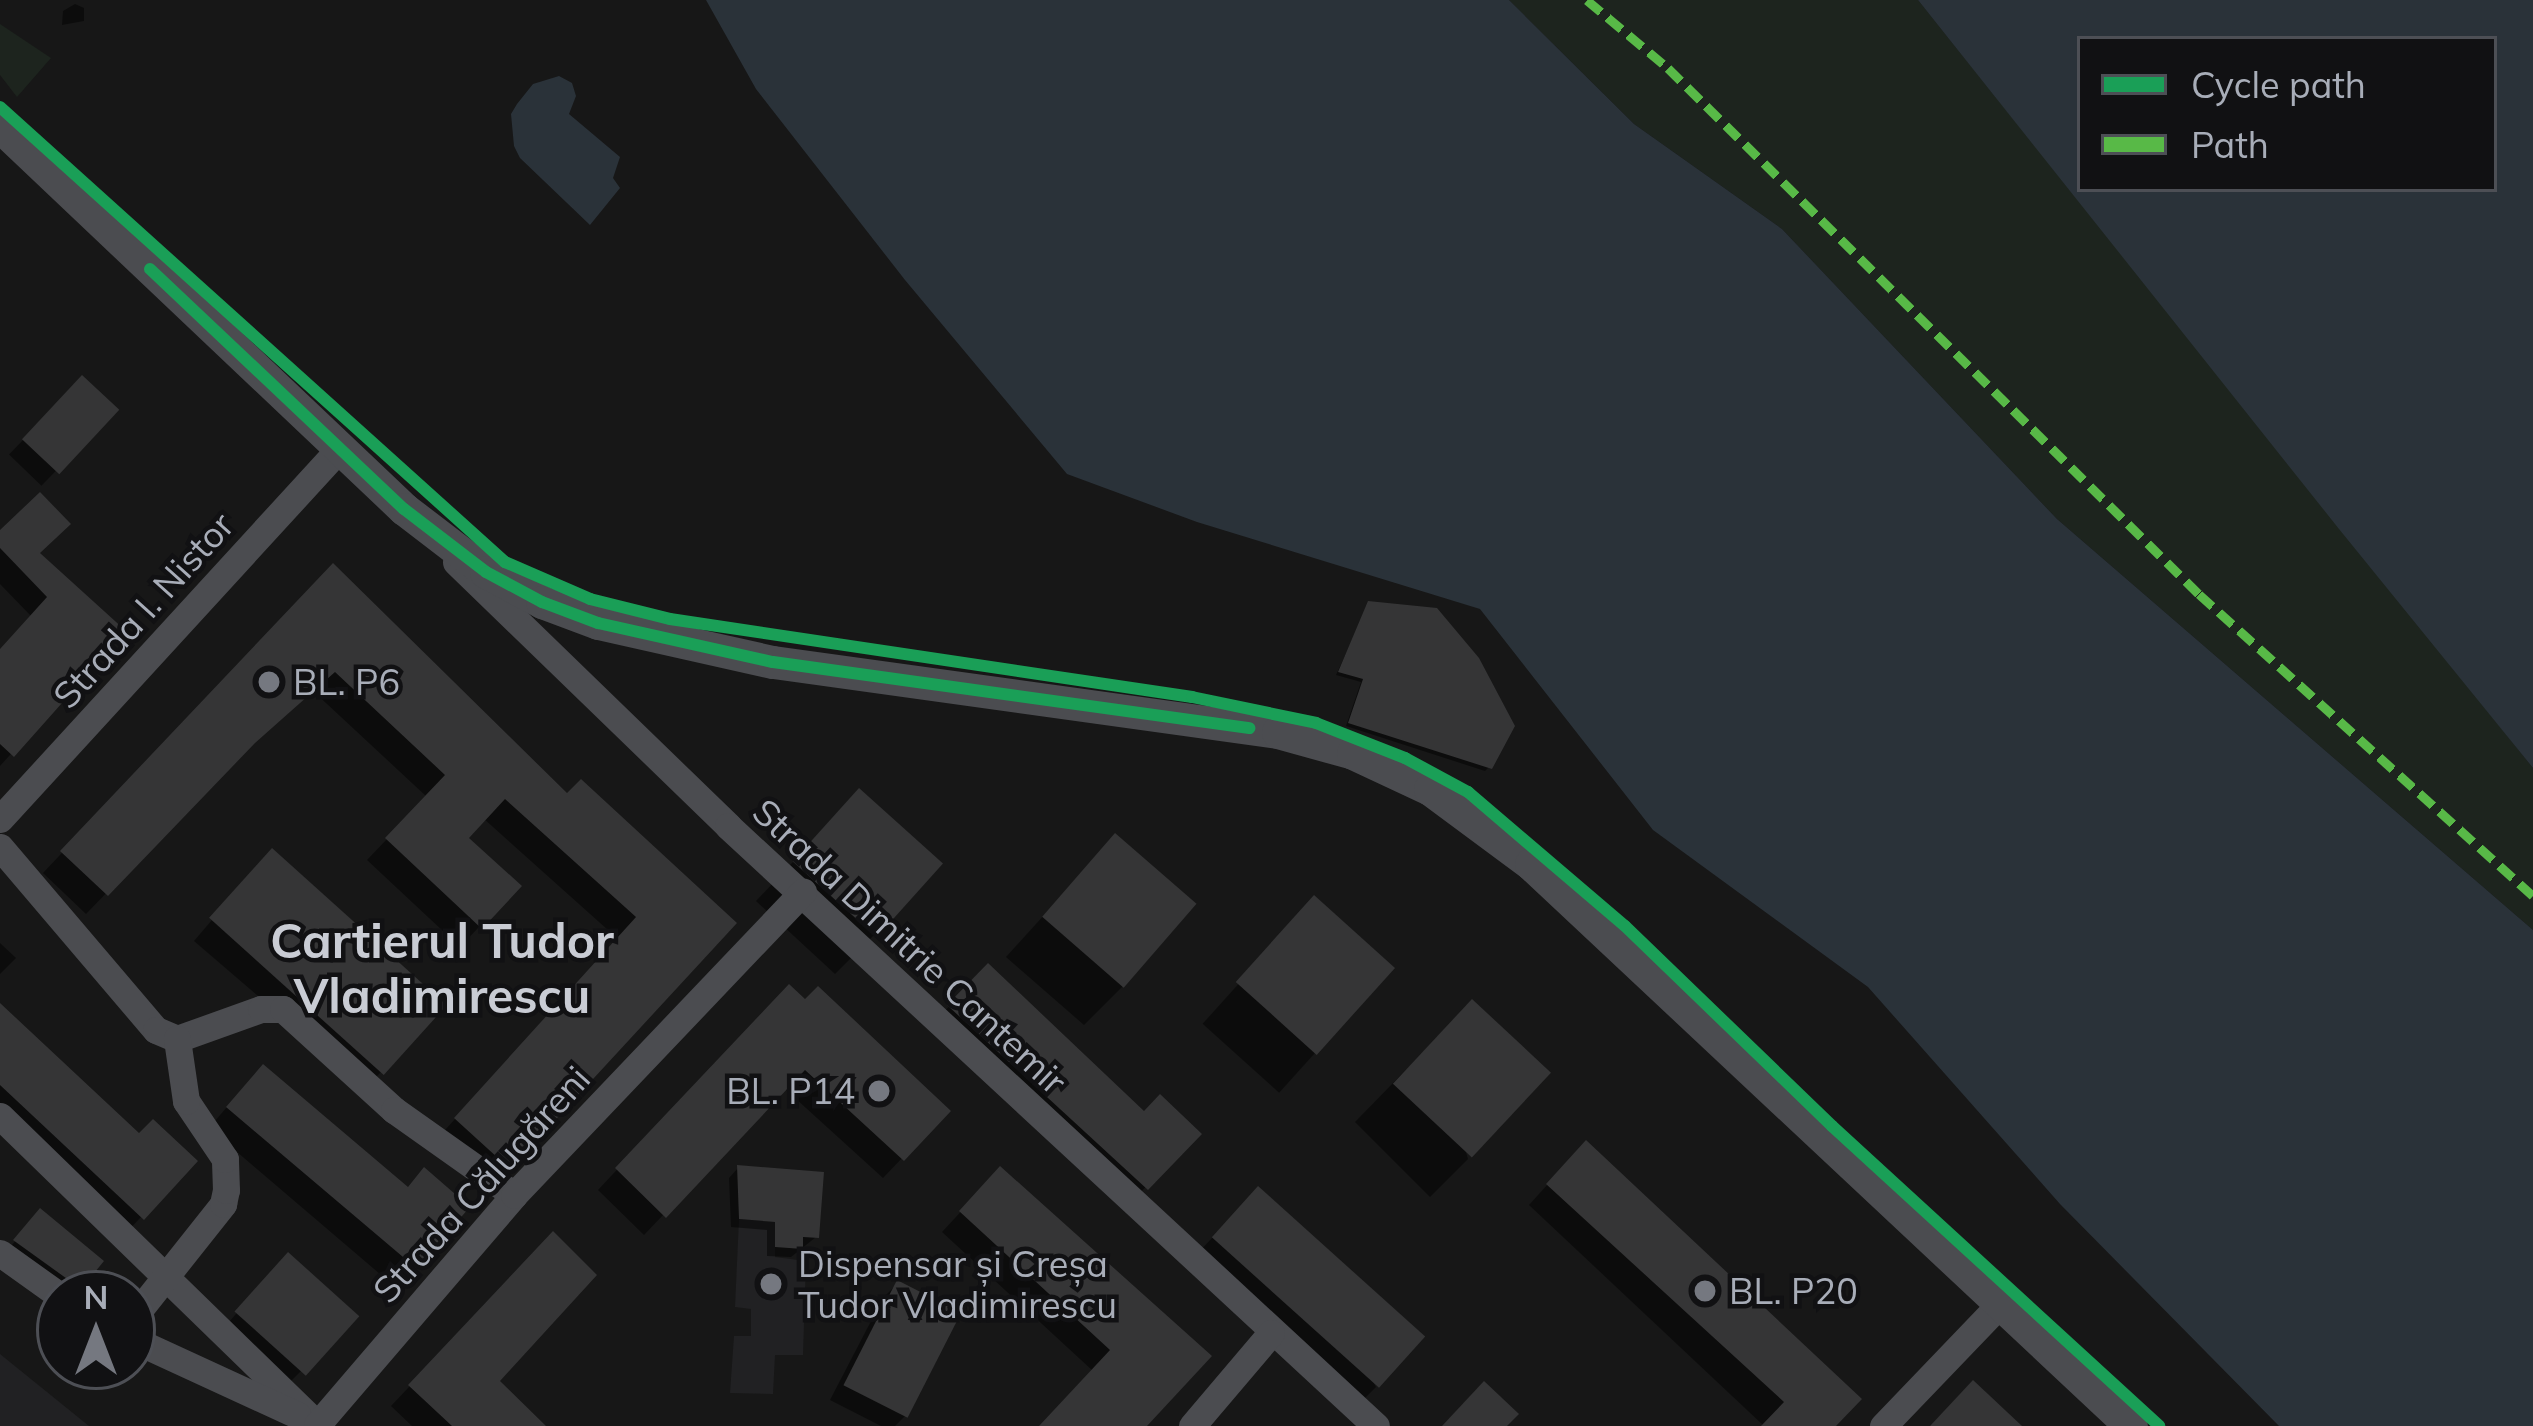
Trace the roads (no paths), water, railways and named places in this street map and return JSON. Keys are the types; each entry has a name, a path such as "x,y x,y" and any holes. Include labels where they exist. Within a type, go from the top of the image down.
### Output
{"street":[{"path":"0,126 404,509 486,572 598,623 773,662 1278,732 1353,753 1430,789 1531,864 2131,1426"},
{"name":"Strada I. Nistor","path":"0,819 339,449"},
{"name":"Strada Dimitrie Cantemir","path":"404,509 577,684 1376,1426"},
{"path":"0,847 156,1030 177,1039 261,1009 283,1010 394,1110 514,1195"},
{"name":"Strada Călugăreni","path":"318,1425 514,1195 803,891"},
{"path":"156,1289 223,1204 228,1175 225,1159 186,1101 177,1039"},
{"path":"0,1117 318,1425"},
{"path":"0,1252 36,1278"},
{"path":"1883,1426 2001,1303"},
{"path":"1192,1426 1271,1333"},
{"path":"156,1350 318,1425"}],"place":[{"name":"BL. P6","path":"269,682"},
{"name":"BL. P14","path":"879,1091"},
{"name":"Dispensar și Creșa Tudor Vladimirescu","path":"771,1284"},
{"name":"BL. P20","path":"1705,1291"}],"district":[{"name":"Cartierul Tudor Vladimirescu","path":"442,968"}]}
